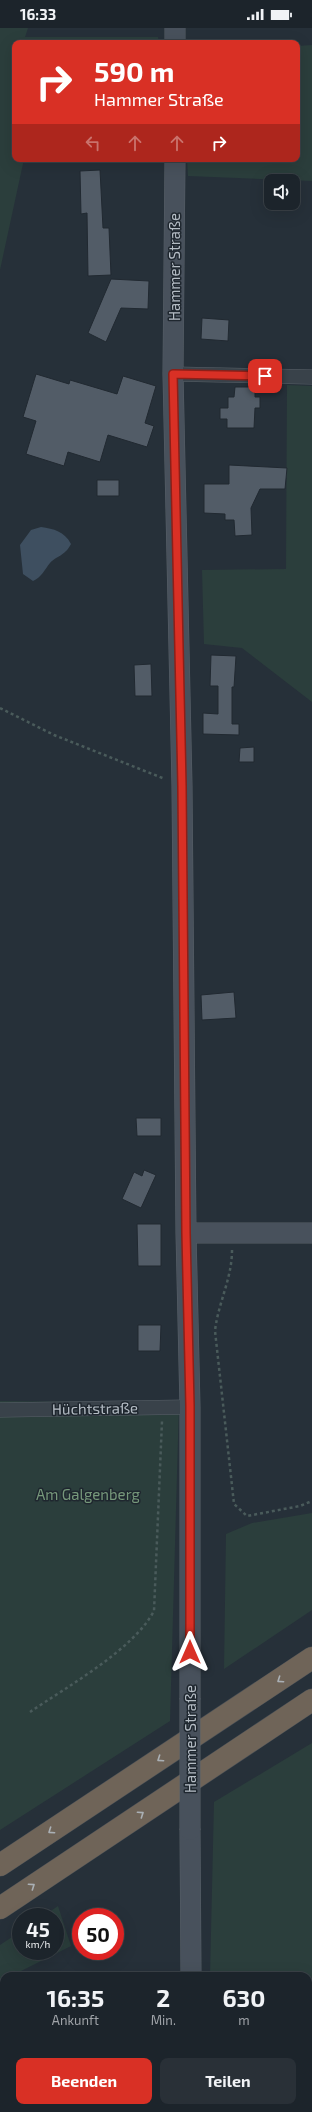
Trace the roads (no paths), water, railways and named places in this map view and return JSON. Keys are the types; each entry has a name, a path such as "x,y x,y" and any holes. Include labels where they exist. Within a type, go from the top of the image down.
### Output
{"highway":[{"path":"0,1865 312,1658"},
{"path":"0,1908 312,1700"}],"main road":[{"path":"175,28 175,40"},
{"name":"Hammer Straße","path":"175,162 173,374 182,786 186,1233 190,1406 190,1830 192,1972"},
{"path":"186,1233 312,1233"}],"street":[{"path":"173,374 312,377"},
{"name":"Hüchtstraße","path":"0,1410 190,1406"}],"water":[{"path":"41,527 62,533 71,544 63,554 50,563 41,576 33,581 23,574 20,545 31,530"}],"park label":[{"name":"Am Galgenberg","path":"88,1494"}]}
